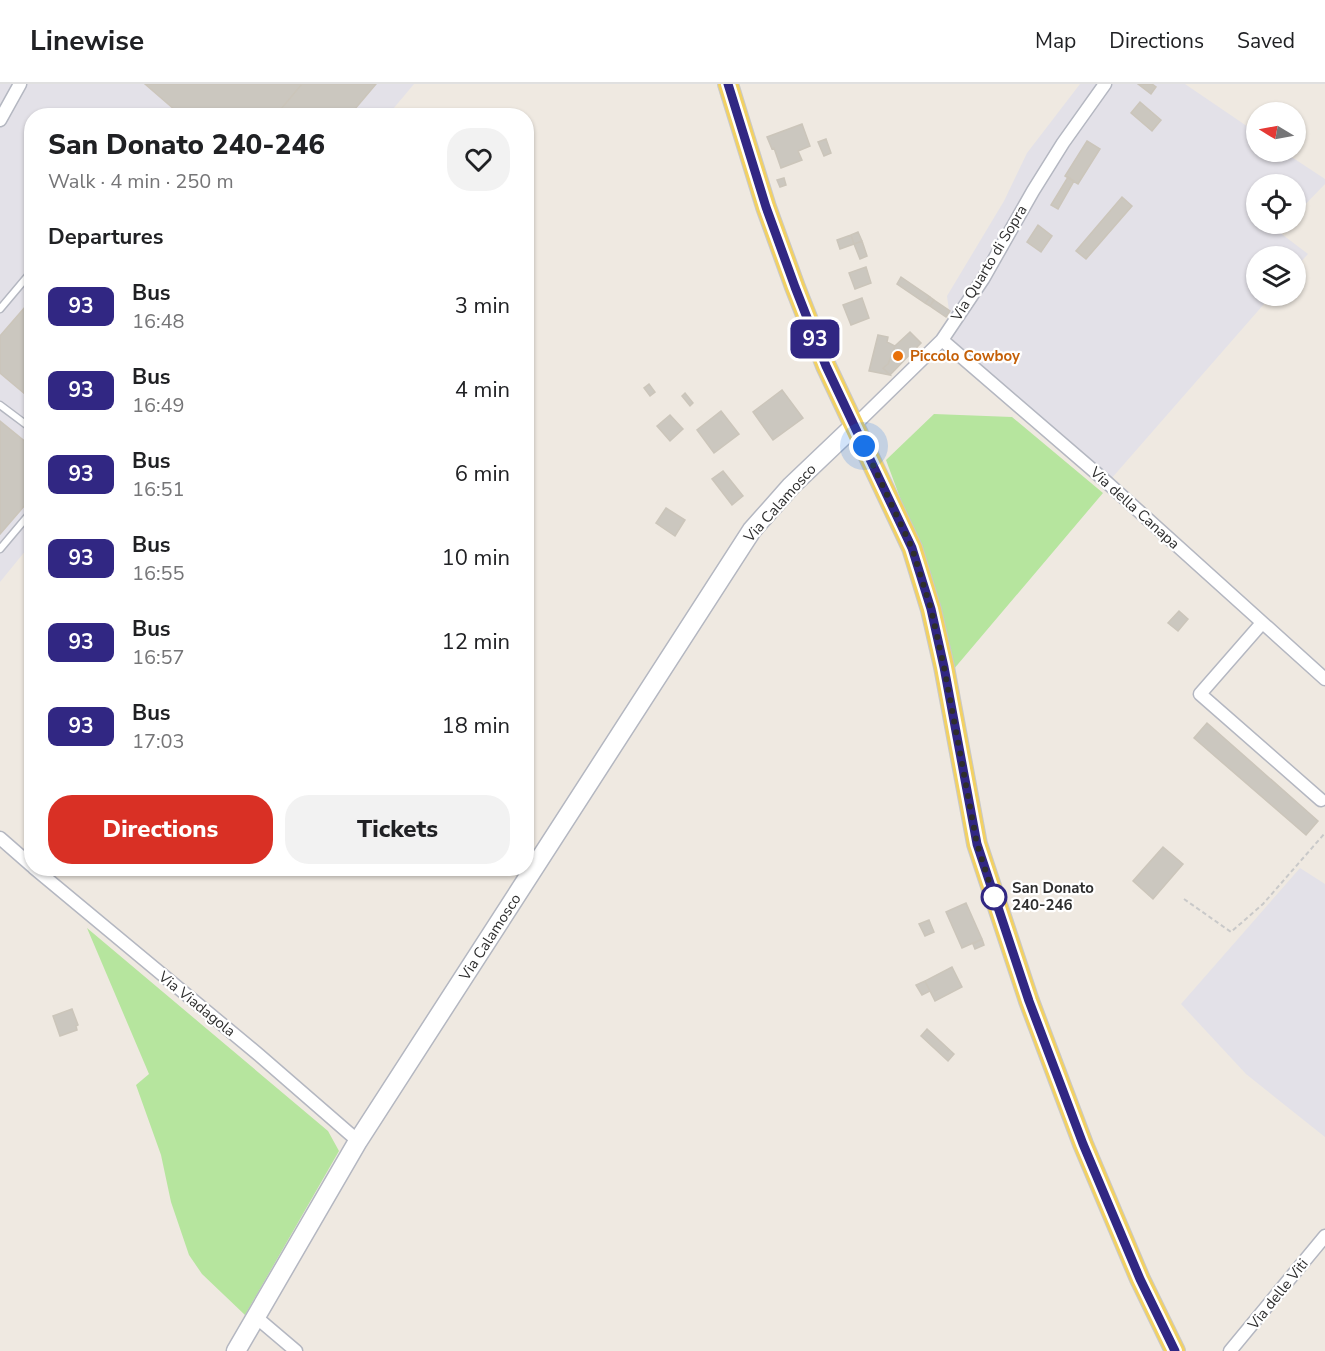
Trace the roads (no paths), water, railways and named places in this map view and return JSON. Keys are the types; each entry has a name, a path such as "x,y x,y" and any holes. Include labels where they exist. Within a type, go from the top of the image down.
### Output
{"main road":[{"path":"728,84 766,207 826,366 912,548 931,609 944,667 977,844 1029,1001 1083,1144 1140,1279 1175,1351"}],"street":[{"path":"0,120 20,84"},
{"name":"Via Quarto di Sopra","path":"854,426 942,340 983,279 1033,190 1105,84"},
{"name":"Via della Canapa","path":"942,340 1102,478 1325,679"},
{"name":"Via Calamosco","path":"534,868 752,530 791,486 854,426"},
{"path":"1263,623 1200,694 1321,800"},
{"name":"Via Viadagola","path":"0,838 24,859"},
{"name":"Via Viadagola","path":"44,876 259,1055 358,1141"},
{"name":"Via Calamosco","path":"237,1351 358,1141 529,876"},
{"name":"Via delle Viti","path":"1230,1351 1325,1236"},
{"path":"256,1317 296,1351"}],"lane":[{"path":"0,309 24,280"},
{"path":"0,405 24,423"},
{"path":"0,549 24,520"}],"place":[{"name":"Piccolo Cowboy","path":"898,356"},
{"name":"San Donato 240-246","path":"994,897"}]}
